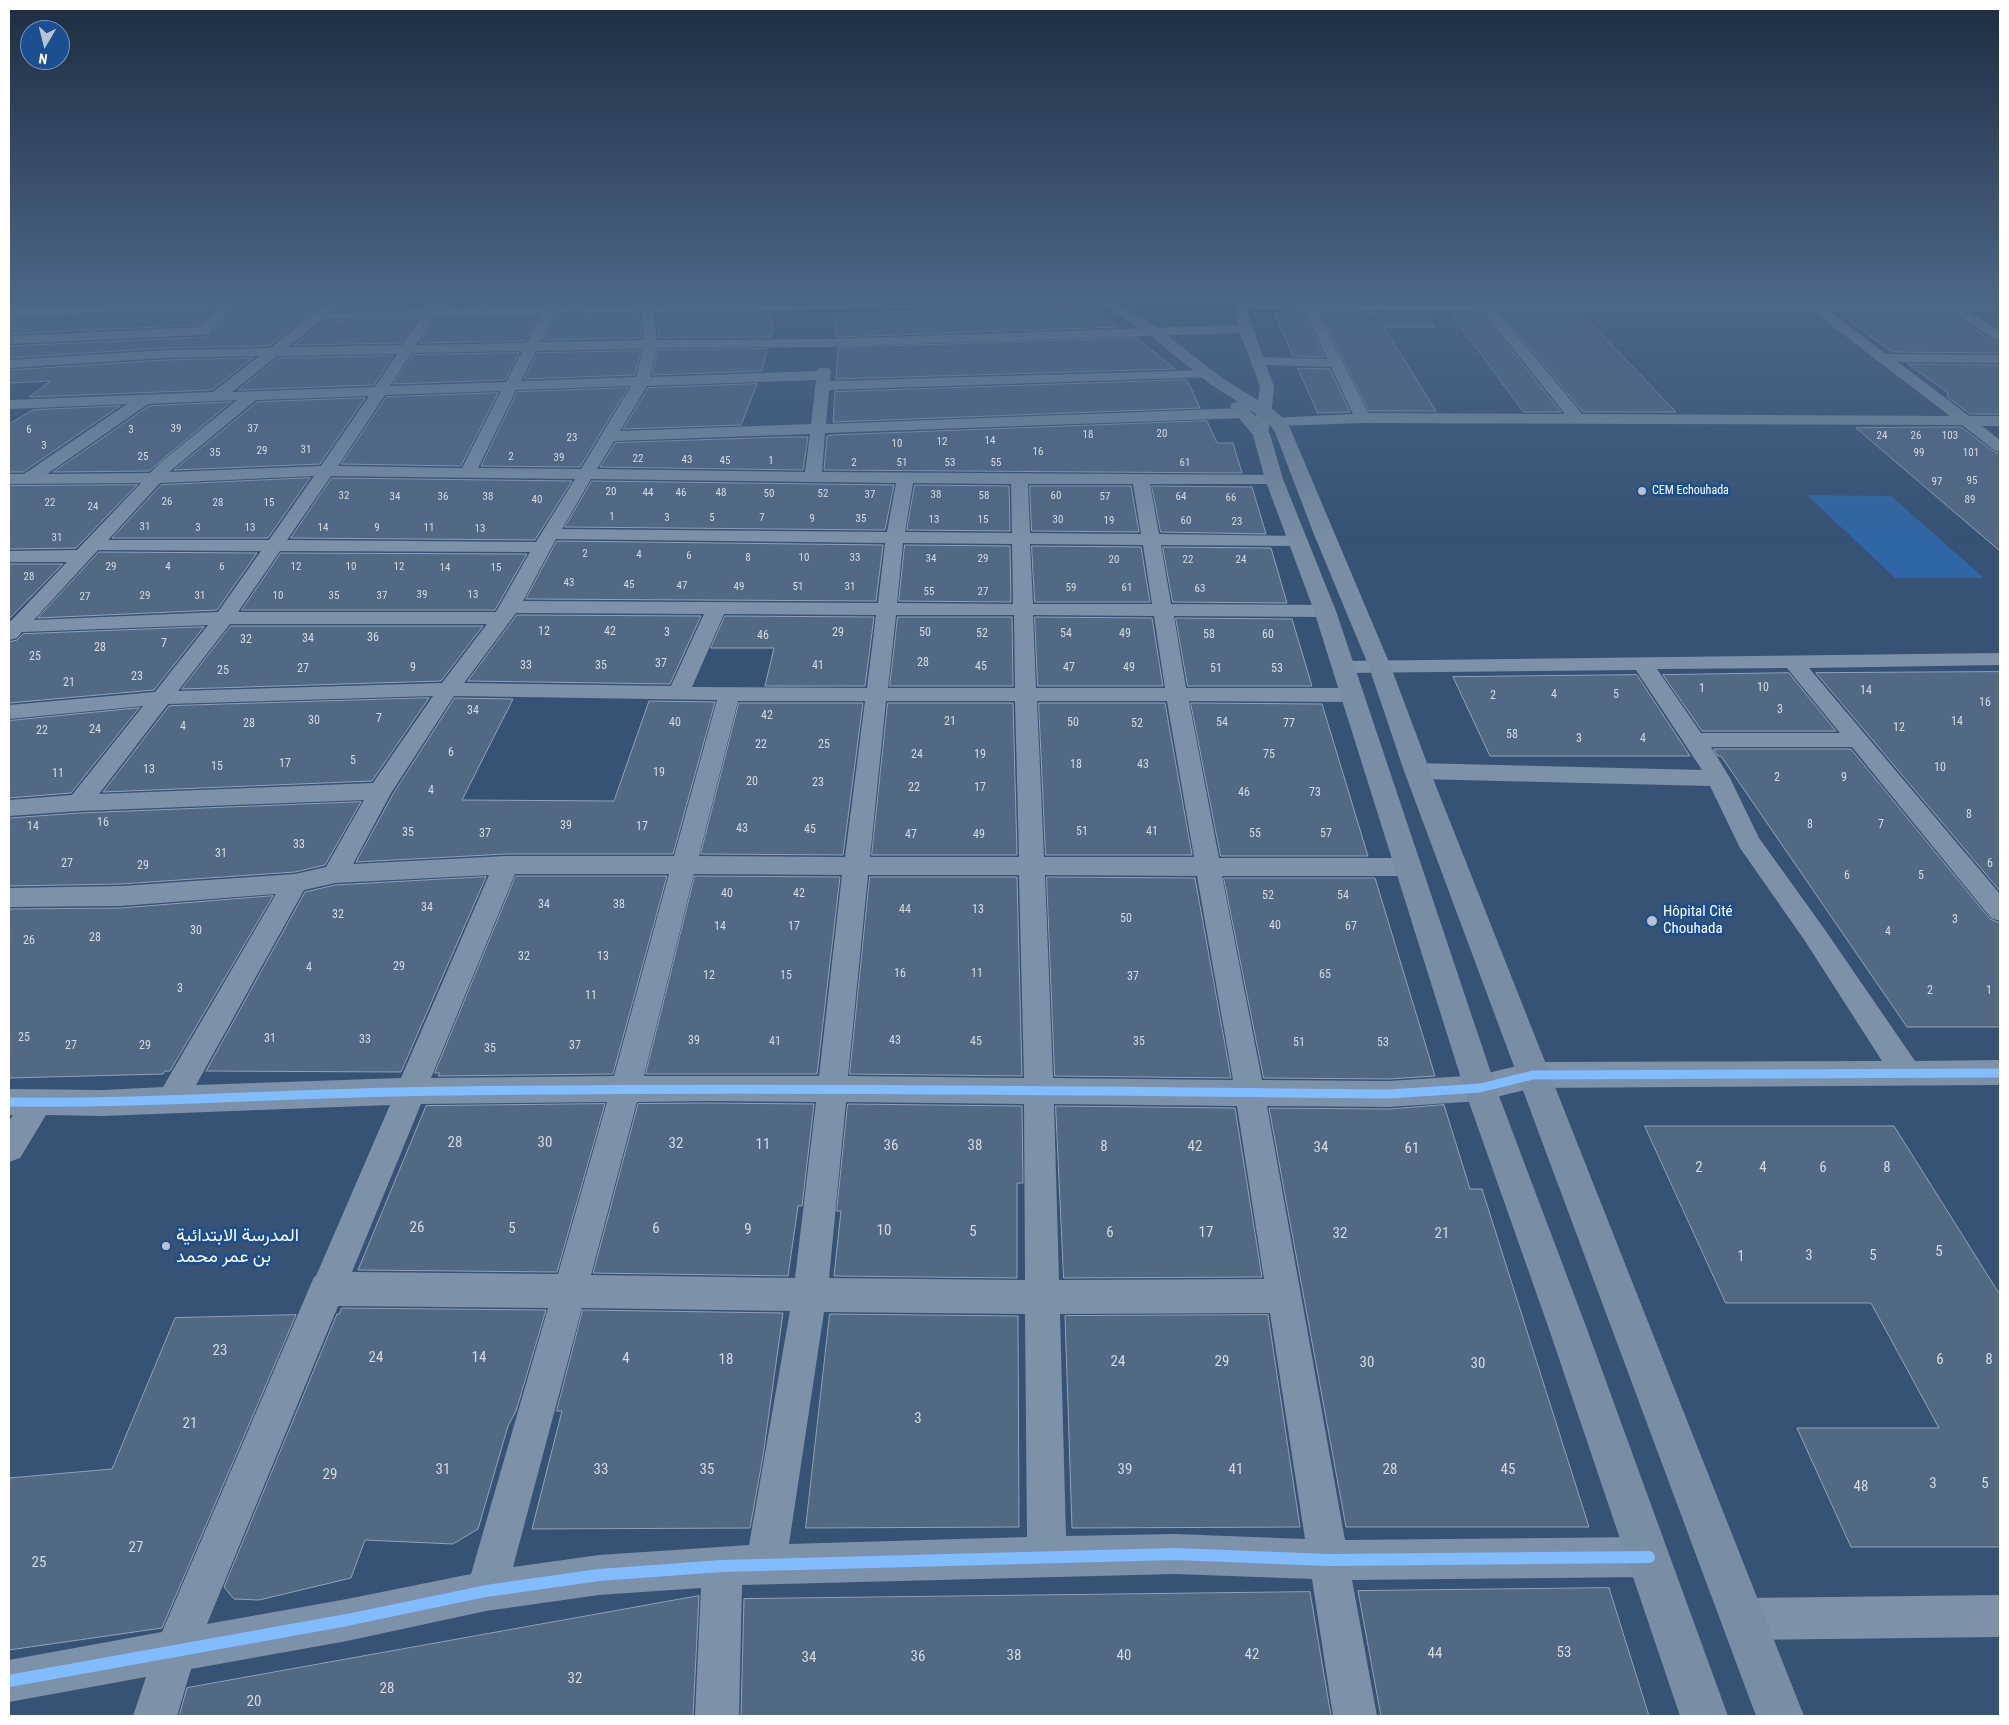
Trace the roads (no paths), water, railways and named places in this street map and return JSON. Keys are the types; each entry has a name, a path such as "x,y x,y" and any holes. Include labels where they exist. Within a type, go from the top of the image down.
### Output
{"street":[{"path":"216,396 236,380"},
{"path":"79,803 224,618 389,380"},
{"path":"468,472 513,380"},
{"path":"9,404 509,388 642,381 872,380"},
{"path":"1216,380 1261,420 1284,432 1323,532 1380,667 1417,772 1532,1075 1780,1716"},
{"path":"1265,380 1267,386 1261,420 1274,479 1325,611 1480,1088 1649,1557 1704,1716"},
{"path":"1345,380 1363,418"},
{"path":"1546,380 1578,420"},
{"path":"1913,380 2000,446"},
{"path":"335,874 380,791 448,689 506,612 546,540 642,381"},
{"path":"813,476 824,381"},
{"path":"12,630 166,466 253,395"},
{"path":"28,479 145,399"},
{"path":"9,421 39,403"},
{"path":"610,436 1169,418 1261,420 1363,418 2000,421"},
{"path":"9,479 155,478 326,471 1019,479 1274,479"},
{"path":"766,1564 810,1294 856,866 886,609 905,478"},
{"path":"1019,479 1038,1091 1046,1557"},
{"path":"1141,480 1162,611 1250,1093 1355,1716"},
{"path":"9,556 87,551 546,540 895,538 1299,541"},
{"path":"12,630 224,618 717,607 1325,611"},
{"path":"679,693 717,607"},
{"path":"9,712 162,698 448,689 729,694 1026,696 1177,694 1348,681 1380,667 2000,659"},
{"path":"1794,663 1860,740 2000,911"},
{"path":"1643,664 1695,740 1718,778 1749,842 1814,934 1907,1074"},
{"path":"486,1591 528,1433 570,1290 625,1090 729,694"},
{"path":"1695,740 1860,740"},
{"path":"1417,772 1718,778"},
{"path":"9,808 79,803 380,791"},
{"path":"9,897 121,896 295,883 335,874 506,865 1409,867"},
{"path":"155,1716 175,1652 326,1288 412,1091 506,865"},
{"path":"172,1100 295,883"},
{"path":"9,1148 23,1102 103,1103 412,1091 706,1088 1389,1094 1480,1088 1532,1075 2000,1073"},
{"path":"326,1288 1133,1298 1285,1296"},
{"path":"9,1680 347,1620 486,1591 599,1575 766,1564 1175,1554 1330,1560 1649,1557"},
{"path":"717,1716 722,1566"},
{"path":"1743,1619 2000,1616"}],"place":[{"name":"CEM Echouhada","path":"1642,491"},
{"name":"Hôpital Cité Chouhada","path":"1652,921"},
{"name":"المدرسة الابتدائية بن عمر محمد","path":"166,1246"}]}
